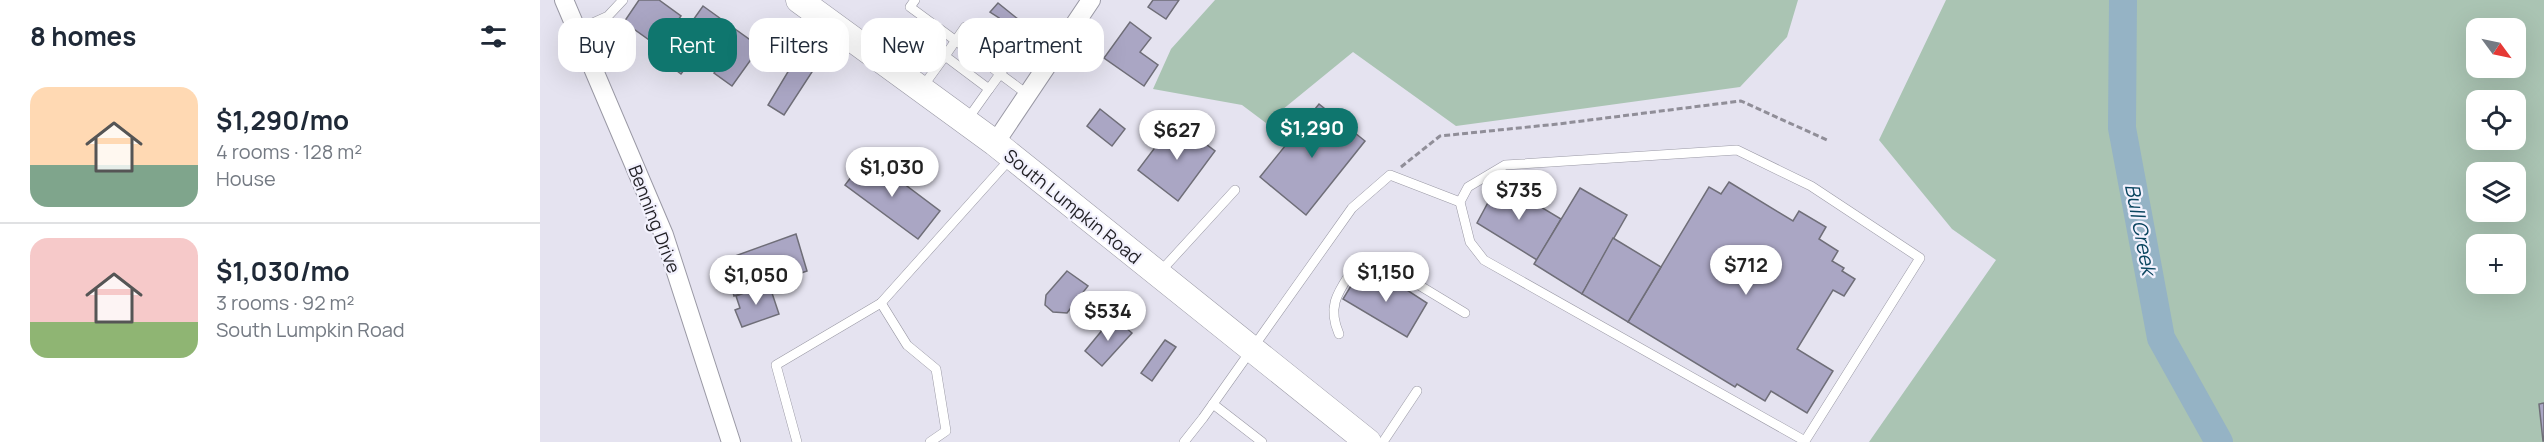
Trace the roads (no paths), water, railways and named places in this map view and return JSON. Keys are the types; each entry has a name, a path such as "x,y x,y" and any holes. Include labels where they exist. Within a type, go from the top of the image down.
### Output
{"main road":[{"name":"South Lumpkin Road","path":"802,1 1003,150 1368,442"}],"street":[{"name":"Benning Drive","path":"564,0 572,18"},
{"path":"1003,150 1027,94 1091,0"},
{"name":"Benning Drive","path":"595,72 664,235 731,442"}],"lane":[{"path":"604,18 623,0"},
{"path":"915,0 910,7 958,43"},
{"path":"946,54 958,37"},
{"path":"946,57 989,89"},
{"path":"921,89 933,72"},
{"path":"997,72 1027,94"},
{"path":"966,122 1000,74"},
{"path":"797,442 776,365 881,303 1003,150"},
{"path":"1737,150 1811,186 1920,258 1805,441 1484,260 1470,242 1460,202 1468,187 1505,165 1737,150"},
{"path":"1184,442 1352,208 1390,175 1460,202"},
{"path":"1159,274 1235,190"},
{"path":"1339,334 1332,318 1332,308 1358,261 1384,264 1465,313"},
{"path":"881,303 907,345 936,369 946,431 930,442"},
{"path":"1383,442 1417,391"},
{"path":"1213,404 1262,442"}],"waterway":[{"name":"Bull Creek","path":"2123,0 2122,128 2161,338 2219,442"}]}
